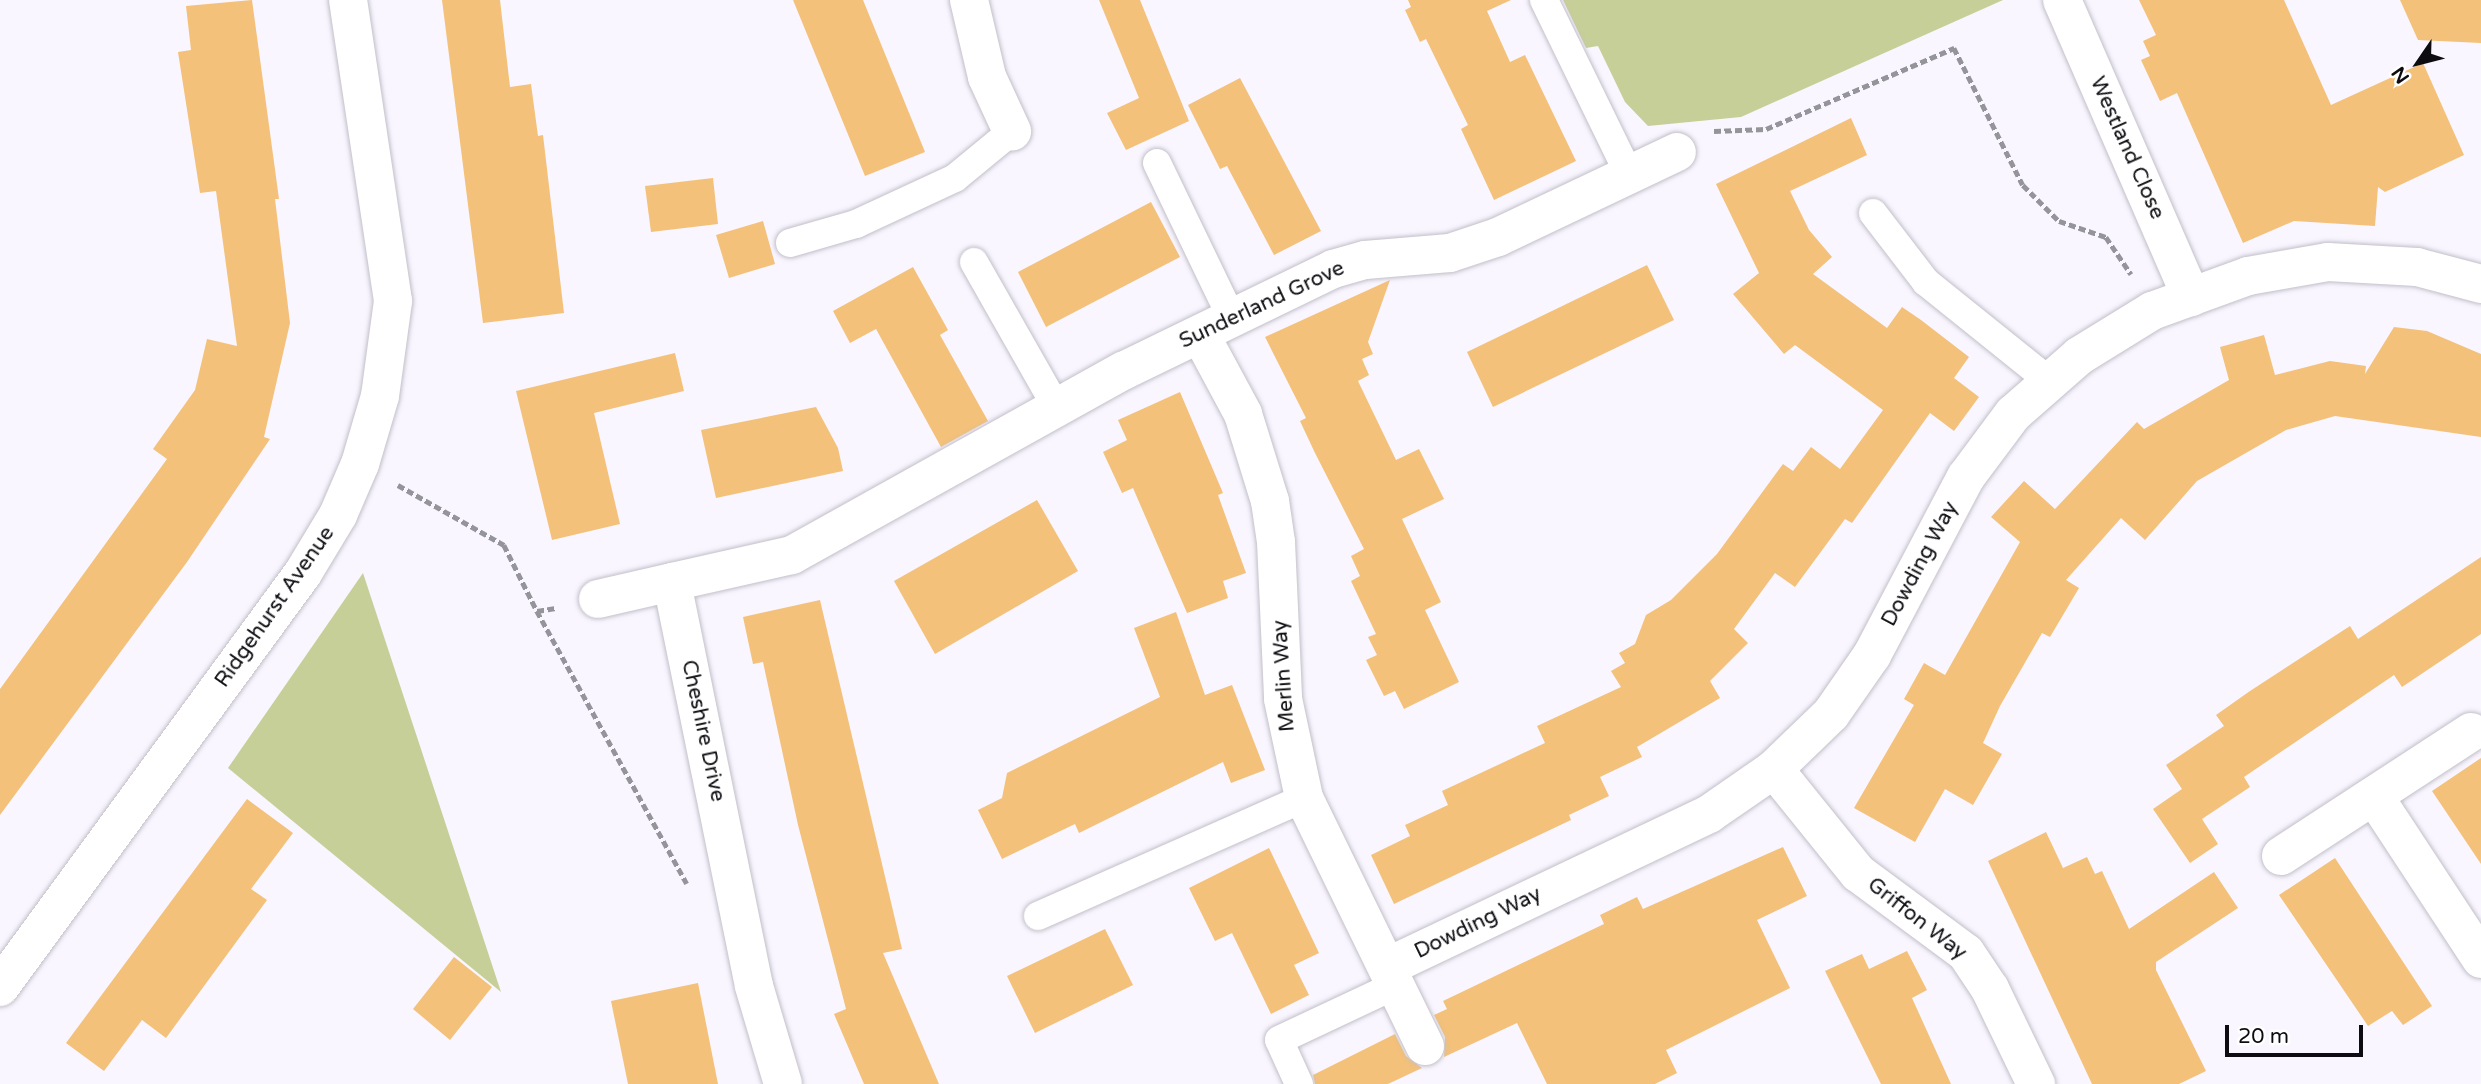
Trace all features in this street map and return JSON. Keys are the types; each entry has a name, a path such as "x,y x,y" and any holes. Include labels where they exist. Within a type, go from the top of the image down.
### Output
{"street":[{"name":"Ridgehurst Avenue","path":"0,987 303,573 338,515 360,464 380,396 393,301 348,0"},
{"path":"969,0 988,77 1012,131"},
{"name":"Westland Close","path":"2062,0 2191,297"},
{"name":"Sunderland Grove","path":"671,582 783,558 1057,408 1216,325 1333,269 1365,260 1450,253 1498,237 1677,152"},
{"name":"Dowding Way","path":"1391,976 1709,814 1773,769 1844,694 1872,654 1966,477 2013,414 2048,380 2152,311 2248,276 2328,262 2417,267 2481,284"},
{"name":"Merlin Way","path":"1216,325 1270,500 1276,542 1283,699 1288,741 1304,798 1425,1046"},
{"path":"598,599 671,582"},
{"name":"Cheshire Drive","path":"671,582 754,986 783,1084"},
{"path":"2281,856 2471,732"},
{"name":"Griffon Way","path":"1773,769 1858,873 1966,953 1990,989 2036,1084"},
{"path":"2374,796 2481,959"}],"lane":[{"path":"1544,0 1630,176"},
{"path":"790,243 856,224 955,178 1012,131"},
{"path":"1157,163 1216,325"},
{"path":"1873,213 1933,289 2048,380"},
{"path":"974,262 1057,408"},
{"path":"1038,916 1304,798"},
{"path":"1299,1084 1279,1040 1391,976"}],"path":[{"path":"1677,152 1704,131 1766,129 1954,48 2023,186 2059,221 2106,237 2152,311"},
{"path":"360,464 504,545 537,611 688,886"},
{"path":"537,611 598,599"}],"green space":[{"path":"1563,0 2003,0 1741,117 1648,126 1625,102 1598,46 1586,48"},
{"path":"363,573 501,992 228,768"}],"building":[{"path":"252,0 279,199 275,199 290,323 264,437 270,439 187,562 0,815 0,689 167,459 153,449 195,390 207,339 237,346 216,191 200,193 178,52 191,50 186,6"},
{"path":"442,0 500,0 510,87 531,84 538,136 543,135 564,313 483,323"},
{"path":"793,0 863,0 925,152 865,176"},
{"path":"1099,0 1140,0 1189,121 1126,150 1107,113 1139,98"},
{"path":"1408,0 1511,0 1487,11 1510,62 1525,55 1576,161 1494,200 1461,129 1468,125 1426,39 1420,42 1405,10 1411,7"},
{"path":"2139,0 2284,0 2331,105 2423,63 2464,155 2385,192 2378,187 2375,226 2294,221 2243,243 2177,93 2160,101 2141,60 2150,56 2143,41 2156,35"},
{"path":"2400,0 2481,0 2481,43 2418,40"},
{"path":"1240,78 1321,231 1274,255 1227,166 1220,169 1188,105"},
{"path":"1851,118 1867,155 1790,191 1809,230 1832,257 1813,274 1887,328 1902,307 1921,320 1969,357 1954,378 1979,397 1954,431 1930,413 1852,523 1845,519 1795,587 1775,573 1734,629 1748,643 1710,681 1720,698 1637,747 1642,757 1600,777 1609,796 1569,815 1571,820 1394,904 1371,855 1410,836 1405,825 1448,805 1442,791 1545,743 1537,726 1621,687 1611,671 1625,663 1619,653 1635,644 1646,615 1671,600 1717,554 1783,464 1793,471 1811,447 1840,469 1883,410 1795,345 1784,354 1733,294 1759,273 1716,184"},
{"path":"713,178 718,224 651,232 645,186"},
{"path":"1151,202 1180,257 1046,327 1018,272"},
{"path":"763,221 775,264 729,278 716,235"},
{"path":"1647,265 1674,320 1493,407 1467,352"},
{"path":"913,267 948,330 940,335 988,421 941,447 876,329 850,343 833,311"},
{"path":"1390,280 1368,342 1373,354 1362,359 1369,375 1358,381 1396,460 1419,449 1444,499 1402,519 1441,602 1425,610 1459,682 1404,709 1395,691 1384,696 1366,660 1377,655 1368,637 1376,634 1351,581 1360,576 1351,556 1364,549 1300,421 1306,418 1265,337"},
{"path":"2394,327 2427,331 2481,354 2481,437 2335,416 2286,430 2197,481 2145,540 2121,518 2066,580 2079,588 2050,637 2042,633 2000,706 1983,743 2002,754 1973,805 1945,789 1915,842 1854,808 1914,705 1904,699 1924,663 1945,675 2020,542 1991,517 2024,481 2055,509 2137,422 2144,429 2229,380 2220,347 2264,335 2275,375 2330,361 2366,366 2365,374"},
{"path":"675,353 684,391 594,413 620,524 552,540 516,391"},
{"path":"1180,392 1223,493 1218,495 1246,573 1223,581 1228,598 1187,613 1133,488 1122,493 1103,452 1127,440 1118,420"},
{"path":"816,407 838,448 843,471 716,498 701,430"},
{"path":"1037,500 1078,571 935,654 894,581"},
{"path":"2481,557 2481,634 2402,687 2394,675 2244,777 2250,787 2202,819 2218,844 2190,863 2153,809 2182,789 2166,765 2224,726 2216,715 2250,691 2350,626 2358,639"},
{"path":"820,600 902,949 883,953 939,1084 864,1084 834,1014 846,1009 798,825 763,662 753,664 743,617"},
{"path":"1176,612 1205,695 1232,685 1265,770 1231,783 1223,762 1079,833 1075,824 1002,859 978,810 1002,798 1007,773 1160,697 1134,628"},
{"path":"2481,758 2481,864 2432,791"},
{"path":"247,799 293,833 251,889 267,900 166,1038 142,1020 104,1071 66,1043"},
{"path":"2046,832 2063,868 2087,857 2095,874 2102,871 2129,929 2214,872 2238,908 2156,962 2156,970 2206,1071 2179,1084 2092,1084 1988,861"},
{"path":"1783,847 1807,896 1757,920 1790,988 1666,1050 1677,1073 1655,1084 1547,1084 1517,1023 1444,1057 1445,1037 1434,1015 1447,1009 1443,1001 1604,924 1600,915 1637,897 1643,909"},
{"path":"1269,848 1319,953 1294,965 1309,995 1271,1014 1232,933 1215,941 1189,888"},
{"path":"2335,858 2432,1006 2403,1025 2392,1011 2368,1026 2279,895"},
{"path":"1105,929 1133,985 1035,1033 1007,976"},
{"path":"1907,951 1927,990 1912,998 1951,1084 1881,1084 1825,971 1862,954 1869,969"},
{"path":"454,957 492,987 450,1040 413,1009"},
{"path":"698,983 718,1084 628,1084 611,1001"},
{"path":"1395,1034 1406,1056 1422,1068 1388,1084 1315,1084 1313,1075"}]}
